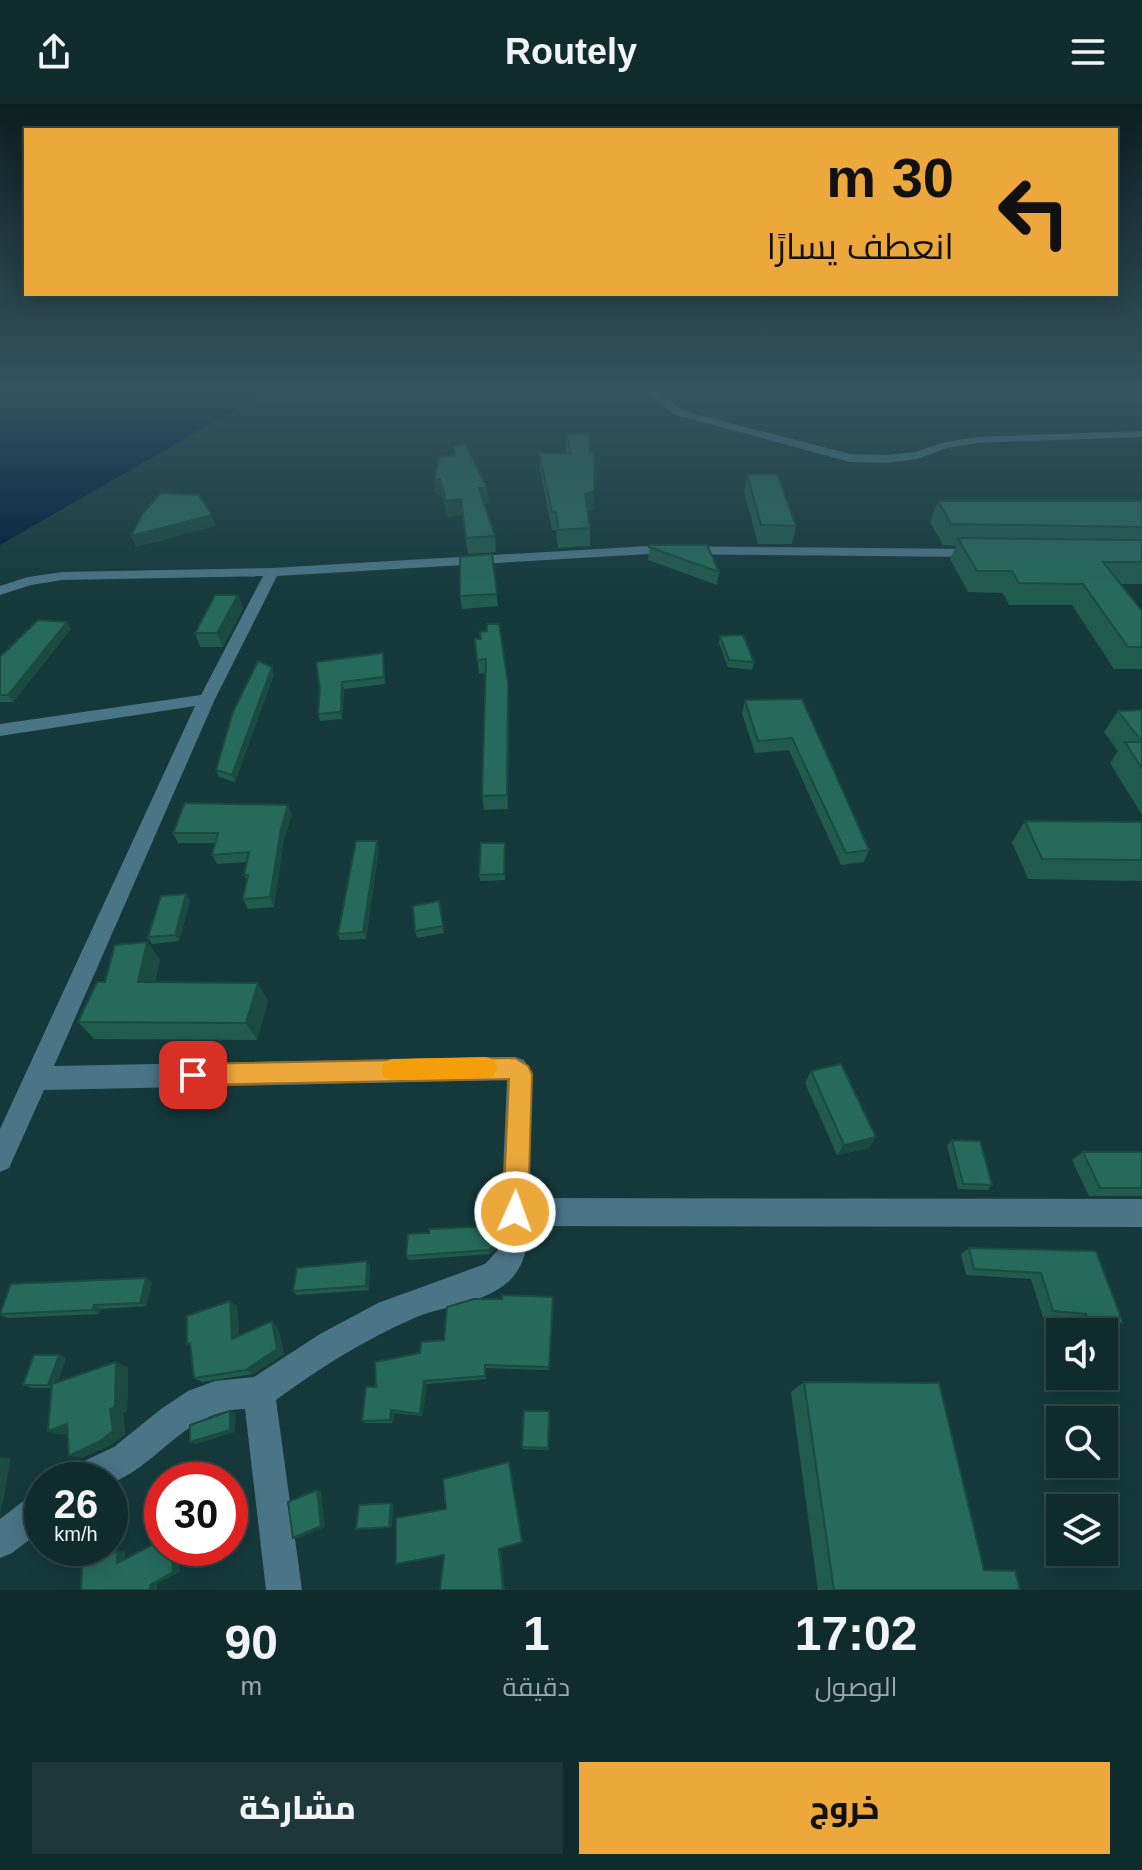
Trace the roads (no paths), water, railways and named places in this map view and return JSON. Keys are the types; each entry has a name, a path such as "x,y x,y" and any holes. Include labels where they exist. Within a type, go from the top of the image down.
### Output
{"street":[{"path":"862,458 890,458"},
{"path":"0,591 28,581 62,576 272,572 649,550 999,553"},
{"path":"0,1159 207,699 272,572"},
{"path":"0,730 207,699"},
{"path":"36,1078 515,1068 520,1074 515,1212 510,1256 495,1274 483,1282 432,1295 366,1326 289,1370 259,1393 229,1392 194,1403 121,1462"},
{"path":"515,1212 1142,1213"},
{"path":"259,1393 284,1590"},
{"path":"0,1541 24,1522"}],"water":[{"path":"0,458 151,458 0,545"}]}
